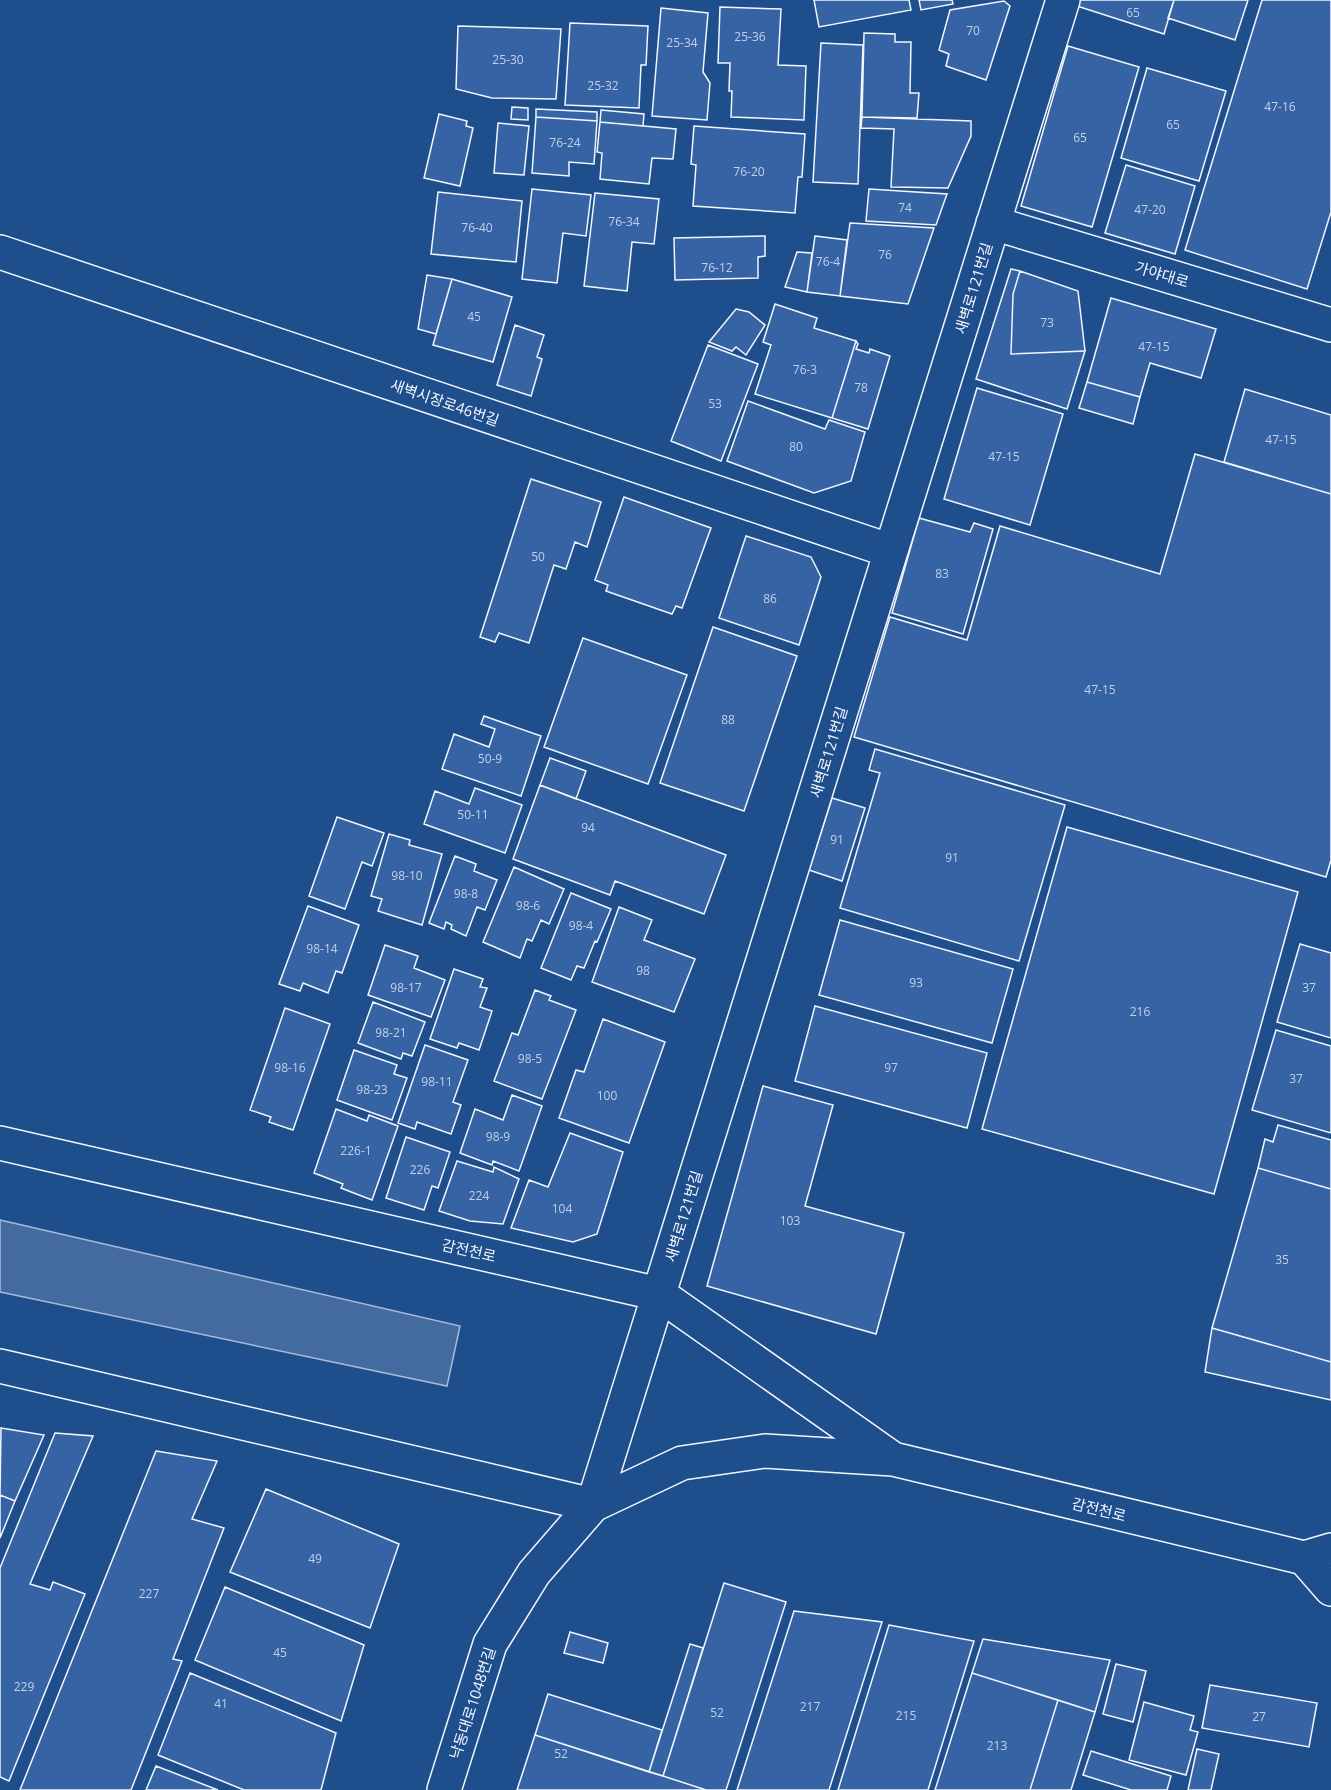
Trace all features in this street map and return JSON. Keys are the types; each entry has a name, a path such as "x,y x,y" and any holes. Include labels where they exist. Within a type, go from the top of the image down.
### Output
{"street":[{"name":"새벽로121번길","path":"593,1505 1063,0"},
{"name":"가야대로","path":"993,224 1331,325"},
{"name":"새벽시장로46번길","path":"0,252 891,551"},
{"name":"감전천로","path":"0,1143 659,1294 893,1460"},
{"path":"0,1366 593,1505"},
{"name":"감전천로","path":"593,1505 682,1463 765,1452 893,1460 1318,1554"},
{"name":"낙동대로1048번길","path":"444,1790 490,1644 534,1573 593,1505"},
{"path":"1318,1554 1331,1589"}],"water":[{"path":"0,1220 460,1326 447,1386 0,1292"}],"building":[{"path":"814,0 909,0 911,10 819,27"},
{"path":"919,0 952,0 953,4 921,10"},
{"path":"1079,0 1174,0 1164,34 1077,6"},
{"path":"1174,0 1248,0 1235,40 1168,18"},
{"path":"1262,0 1331,0 1331,212 1307,289 1185,250"},
{"path":"1004,1 1010,6 986,80 946,66 949,54 939,50 950,10"},
{"path":"720,7 781,9 778,65 806,66 804,120 731,117 730,63 718,63"},
{"path":"661,8 708,13 703,72 710,83 707,120 652,116"},
{"path":"570,23 648,26 646,65 641,65 639,108 565,105"},
{"path":"458,26 561,29 556,99 492,98 456,89"},
{"path":"864,33 895,34 895,42 911,42 910,93 919,93 917,118 862,117"},
{"path":"821,43 863,45 858,184 813,182"},
{"path":"1068,46 1139,67 1092,227 1021,206"},
{"path":"1147,68 1226,91 1199,181 1121,158"},
{"path":"512,107 528,108 528,120 511,119"},
{"path":"536,109 597,112 597,121 536,117"},
{"path":"601,110 644,114 643,126 600,122"},
{"path":"439,114 467,121 466,126 473,128 460,186 424,178"},
{"path":"536,117 597,121 594,164 569,162 569,176 532,173"},
{"path":"862,117 971,121 971,136 948,188 891,187 894,129 861,128"},
{"path":"600,122 676,129 673,159 652,158 649,184 600,179 602,153 597,152"},
{"path":"498,123 529,126 524,175 494,173"},
{"path":"694,126 805,134 802,177 798,177 795,213 693,206 696,165 691,164"},
{"path":"1126,165 1195,186 1175,254 1105,233"},
{"path":"532,189 591,195 586,236 563,233 557,283 522,279"},
{"path":"869,189 947,194 936,225 866,221"},
{"path":"438,192 522,201 516,262 431,254"},
{"path":"595,193 659,199 654,244 632,242 627,291 584,286"},
{"path":"850,223 934,228 908,304 840,296"},
{"path":"765,236 765,256 758,257 758,278 675,280 674,238"},
{"path":"815,236 847,240 840,296 807,292"},
{"path":"797,252 812,253 807,292 785,287"},
{"path":"1011,269 1020,271 1013,294 1011,354 1085,351 1067,409 976,379"},
{"path":"1020,271 1078,291 1085,351 1011,354 1013,294"},
{"path":"427,275 452,279 436,334 418,329"},
{"path":"452,279 512,297 493,362 433,345"},
{"path":"1111,298 1216,329 1201,378 1150,363 1140,397 1087,382"},
{"path":"775,304 817,318 814,328 856,341 832,418 755,394 771,345 763,342"},
{"path":"736,309 749,312 765,325 746,355 736,347 732,351 709,342"},
{"path":"515,325 544,335 537,357 542,359 531,396 497,385"},
{"path":"856,341 858,344 856,349 869,353 870,349 890,356 868,429 832,418"},
{"path":"708,345 758,364 721,461 671,441"},
{"path":"1087,382 1140,397 1133,424 1079,408"},
{"path":"977,388 1063,414 1030,525 944,499"},
{"path":"1245,389 1331,415 1331,494 1224,462"},
{"path":"748,401 825,429 829,420 865,432 851,481 814,493 727,461"},
{"path":"1195,454 1331,494 1331,860 1326,877 854,737 890,617 967,640 1000,526 1160,574"},
{"path":"531,479 601,502 587,547 575,542 566,569 554,565 529,643 499,633 495,642 480,637"},
{"path":"624,497 711,528 682,608 676,606 672,614 606,591 608,585 595,580"},
{"path":"919,518 970,532 974,523 993,529 963,634 892,613"},
{"path":"746,536 811,557 821,577 799,645 719,618"},
{"path":"713,627 797,656 744,811 660,783"},
{"path":"583,638 687,675 648,784 544,747"},
{"path":"484,716 541,736 521,796 442,769 454,734 489,747 495,729 481,724"},
{"path":"875,749 1065,805 1019,961 840,908 880,773 869,770"},
{"path":"550,758 586,771 576,799 540,785"},
{"path":"540,785 726,855 704,914 615,881 610,895 513,859"},
{"path":"475,788 522,805 505,853 424,824 435,791 469,804"},
{"path":"832,798 865,808 842,881 809,870"},
{"path":"337,817 384,833 372,866 362,862 345,909 309,896"},
{"path":"1067,827 1298,892 1214,1194 982,1129"},
{"path":"389,834 410,840 409,845 442,854 422,925 378,911 382,899 371,896"},
{"path":"455,856 476,864 474,871 497,880 485,910 477,907 466,936 451,929 452,925 446,922 444,929 429,923"},
{"path":"514,867 564,889 549,924 541,920 532,941 527,939 520,958 483,942"},
{"path":"571,893 611,909 584,968 577,966 571,980 541,968"},
{"path":"308,906 359,925 342,973 336,971 328,993 303,983 300,991 279,984"},
{"path":"619,907 652,920 644,940 695,959 674,1012 592,982"},
{"path":"840,920 1013,969 992,1043 819,995"},
{"path":"1300,944 1331,953 1331,1038 1277,1022"},
{"path":"385,945 418,956 414,968 445,980 431,1017 368,995"},
{"path":"454,969 483,979 480,987 487,988 480,1007 492,1011 479,1050 459,1043 457,1048 430,1039"},
{"path":"535,990 551,996 549,1000 576,1010 542,1099 494,1081 512,1033 518,1035"},
{"path":"373,1002 425,1022 412,1056 403,1053 401,1059 358,1043"},
{"path":"815,1006 987,1053 967,1128 795,1081"},
{"path":"285,1008 330,1024 293,1130 269,1122 271,1117 250,1110"},
{"path":"603,1019 665,1042 629,1143 559,1118 576,1070 584,1072"},
{"path":"1276,1030 1331,1046 1331,1133 1252,1110"},
{"path":"425,1045 468,1060 453,1102 461,1105 451,1134 417,1122 415,1129 398,1123"},
{"path":"354,1050 397,1065 394,1074 407,1078 392,1120 337,1100"},
{"path":"763,1086 833,1105 805,1206 904,1233 876,1334 707,1286"},
{"path":"512,1095 542,1106 519,1171 493,1161 492,1165 460,1153 475,1109 503,1120"},
{"path":"336,1109 367,1121 369,1115 398,1126 372,1200 341,1188 343,1184 314,1173"},
{"path":"1278,1125 1331,1140 1331,1189 1258,1168 1265,1139 1273,1142"},
{"path":"570,1133 623,1152 597,1234 573,1242 511,1228 529,1180 548,1187"},
{"path":"406,1137 450,1152 438,1188 432,1186 424,1210 386,1198"},
{"path":"457,1161 493,1172 494,1167 519,1179 503,1224 470,1221 439,1211"},
{"path":"1258,1168 1331,1189 1331,1362 1212,1328"},
{"path":"1212,1328 1331,1362 1331,1400 1205,1372"},
{"path":"1,1428 44,1435 15,1501 0,1495"},
{"path":"55,1433 93,1436 30,1584 50,1590 53,1582 85,1594 9,1781 0,1777 0,1568"},
{"path":"156,1451 217,1461 192,1519 224,1528 173,1659 182,1661 131,1790 20,1790"},
{"path":"266,1489 399,1544 370,1628 230,1572"},
{"path":"0,1495 15,1501 0,1538"},
{"path":"724,1583 786,1602 726,1790 706,1790 663,1776"},
{"path":"225,1587 364,1645 341,1721 195,1660"},
{"path":"794,1611 882,1622 829,1790 737,1790"},
{"path":"889,1625 974,1641 928,1790 838,1790"},
{"path":"570,1632 608,1643 603,1663 564,1653"},
{"path":"983,1639 1110,1660 1095,1712 972,1673"},
{"path":"690,1644 703,1648 663,1776 649,1772"},
{"path":"1116,1664 1146,1671 1133,1722 1103,1714"},
{"path":"190,1673 336,1733 321,1790 244,1790 158,1755"},
{"path":"972,1673 1058,1700 1030,1790 935,1790"},
{"path":"1210,1685 1317,1703 1309,1747 1202,1728"},
{"path":"548,1694 662,1730 649,1772 535,1735"},
{"path":"1058,1700 1095,1712 1071,1790 1030,1790"},
{"path":"1144,1702 1194,1716 1190,1730 1198,1732 1186,1775 1129,1760"},
{"path":"535,1735 663,1776 706,1790 517,1790"},
{"path":"1197,1749 1219,1754 1211,1790 1188,1790"},
{"path":"1091,1751 1171,1776 1167,1790 1131,1790 1083,1775"},
{"path":"156,1766 218,1790 146,1790"}]}
